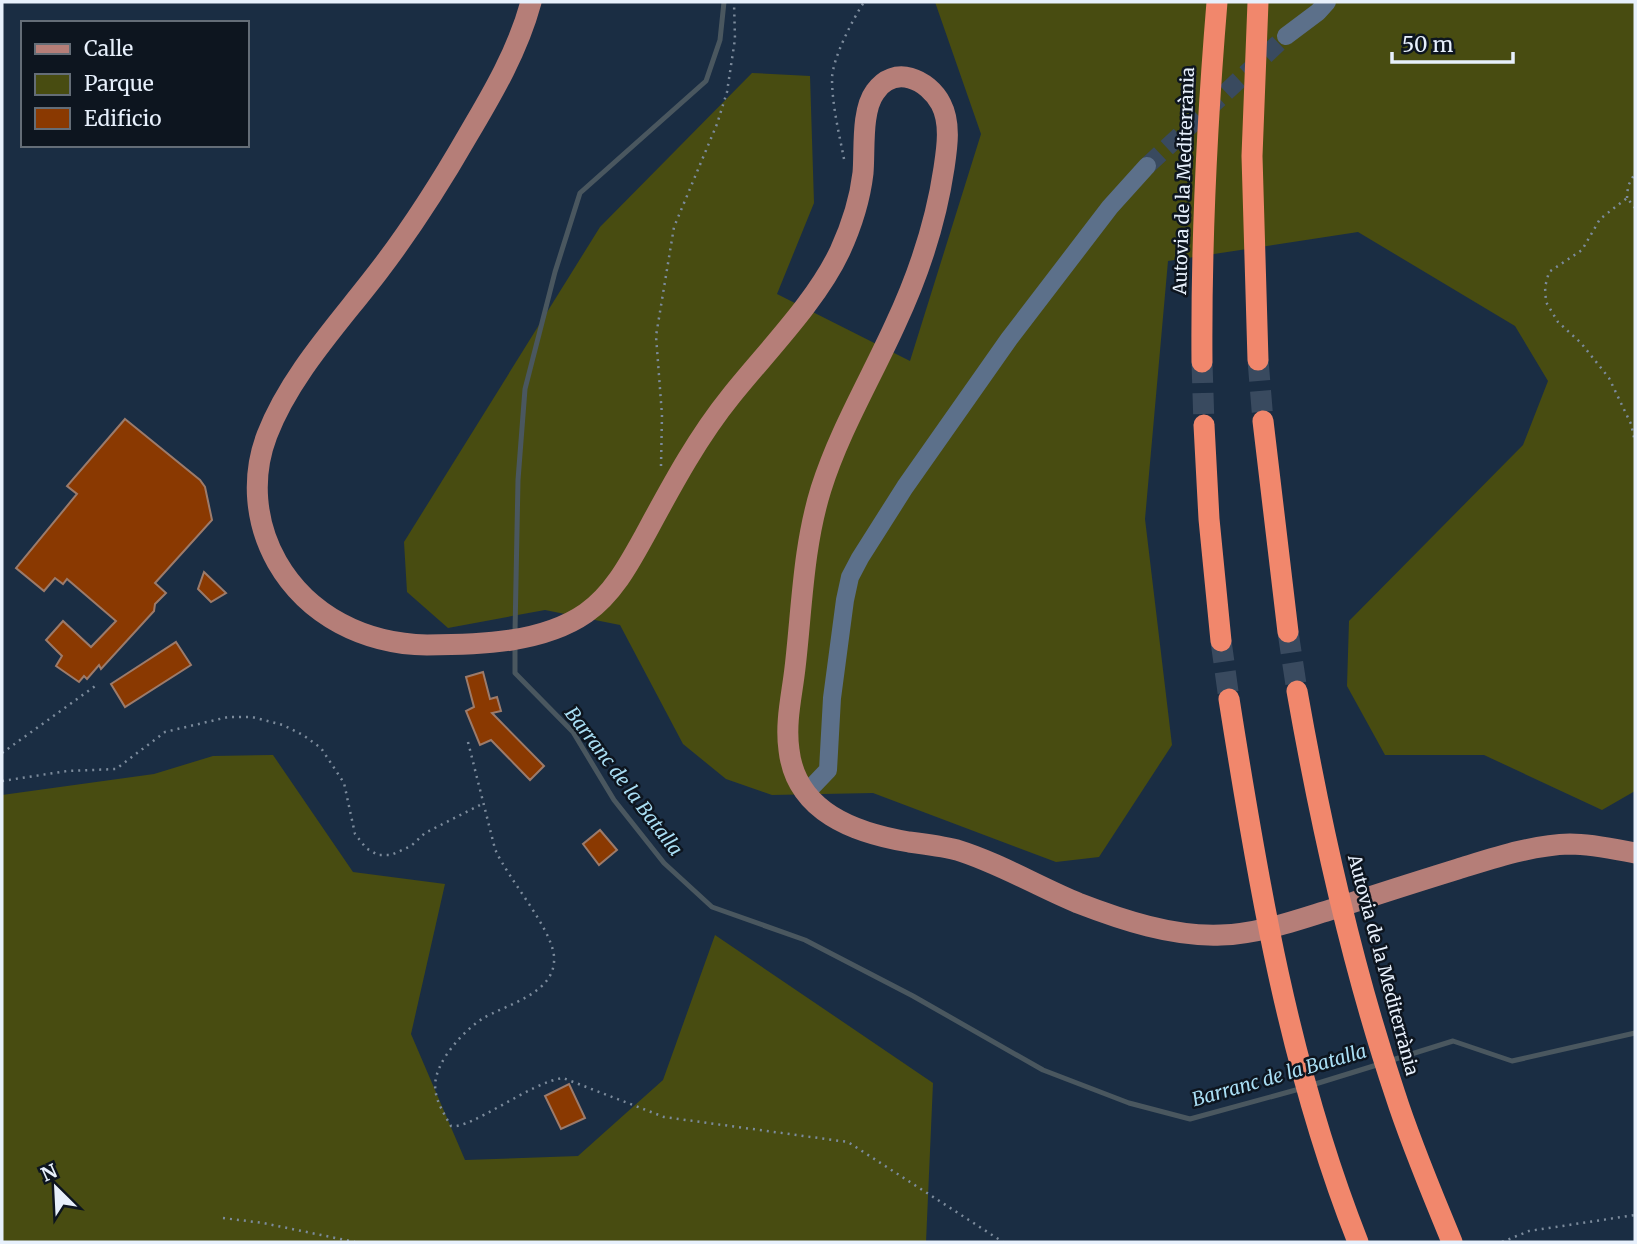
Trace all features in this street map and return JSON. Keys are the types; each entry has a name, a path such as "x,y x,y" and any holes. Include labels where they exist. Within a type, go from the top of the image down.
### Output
{"highway":[{"name":"Autovia de la Mediterrània","path":"1202,362 1204,195 1217,2"},
{"path":"1258,2 1252,156 1258,360"},
{"path":"1263,421 1288,632"},
{"path":"1204,425 1209,519 1221,641"},
{"name":"Autovia de la Mediterrània","path":"1297,691 1352,949 1377,1040 1409,1133 1452,1242"},
{"path":"1229,699 1271,940 1304,1081 1335,1182 1358,1242"}],"main road":[{"path":"531,2 513,54 442,180 391,255 288,394 266,437 256,498 267,540 272,554 291,585 311,606 340,626 376,637 419,645 503,640 545,633 578,619 606,598 709,425 787,328 840,251 862,183 867,117 874,93 904,76 920,80 934,93 946,119 947,141 943,173 932,224 916,276 831,461 812,519 799,612 788,732 789,757 806,793 827,814 871,835 959,851 1078,902 1160,929 1202,935 1251,932 1283,924 1521,851 1571,844 1635,853"}],"street":[{"path":"1286,36 1327,2"},
{"path":"806,793 828,770 832,698 845,600 850,577 860,558 905,487 1009,339 1110,207 1147,166"}],"path":[{"path":"660,468 662,415 656,336 674,227 717,124 727,92 735,38 734,2"},
{"path":"845,163 837,127 832,75 850,23 864,2"},
{"path":"1635,173 1628,186 1627,198 1635,208"},
{"path":"1627,198 1606,212 1582,250 1549,272 1546,280 1546,302 1553,315 1609,377 1631,425 1635,442"},
{"path":"2,753 97,684"},
{"path":"2,781 66,771 116,769 165,732 228,717 252,717 284,725 321,748 344,783 355,834 366,848 378,855 391,855 411,846 431,829 482,804"},
{"path":"468,742 482,804 498,855 545,933 554,957 545,982 528,997 482,1019 452,1046 436,1076 435,1092 438,1104 451,1126 468,1124 515,1096 563,1078 664,1117 848,1142 1003,1242"},
{"path":"1502,1242 1530,1231 1635,1215"},
{"path":"223,1218 263,1223 355,1242"}],"green space":[{"path":"935,2 1635,2 1635,791 1602,810 1484,755 1385,755 1347,686 1349,621 1523,445 1548,381 1515,326 1358,232 1168,261 1145,519 1172,745 1099,857 1056,862 873,793 772,795 726,779 683,744 620,625 545,610 448,628 407,592 404,542 600,227 752,73 810,76 814,203 777,294 910,361 981,134"},
{"path":"273,755 353,872 445,884 411,1034 465,1160 578,1156 663,1080 715,935 933,1083 926,1242 2,1242 2,795 154,774 213,756"}],"building":[{"path":"125,419 200,480 205,487 212,520 155,583 166,593 155,604 154,611 101,669 99,665 87,679 84,676 79,682 56,666 62,656 46,640 63,621 91,647 116,621 67,579 63,584 55,578 44,591 16,568 77,494 67,486"},
{"path":"204,572 226,593 211,602 198,589"},
{"path":"176,642 191,665 125,707 111,684"},
{"path":"483,672 490,699 497,697 501,711 492,713 544,766 530,780 491,740 480,745 466,711 474,707 466,677"},
{"path":"600,830 617,850 599,865 583,844"},
{"path":"569,1084 585,1118 561,1129 545,1096"}],"waterway":[{"name":"Barranc de la Batalla","path":"515,632 518,480 525,389 555,272 580,193 706,81 720,40 724,2"},
{"name":"Barranc de la Batalla","path":"515,646 515,673 573,732 614,800 664,863 712,907 805,940 913,996 1043,1070 1129,1103 1190,1119 1303,1088"},
{"name":"Barranc de la Batalla","path":"1389,1061 1453,1041 1512,1061 1635,1033"},
{"name":"Barranc de la Batalla","path":"1312,1085 1380,1064"}],"tunnel":[{"path":"1147,166 1286,36"},
{"path":"1258,360 1263,421"},
{"path":"1202,362 1204,425"},
{"path":"1288,632 1297,691"},
{"path":"1221,641 1229,699"}]}
